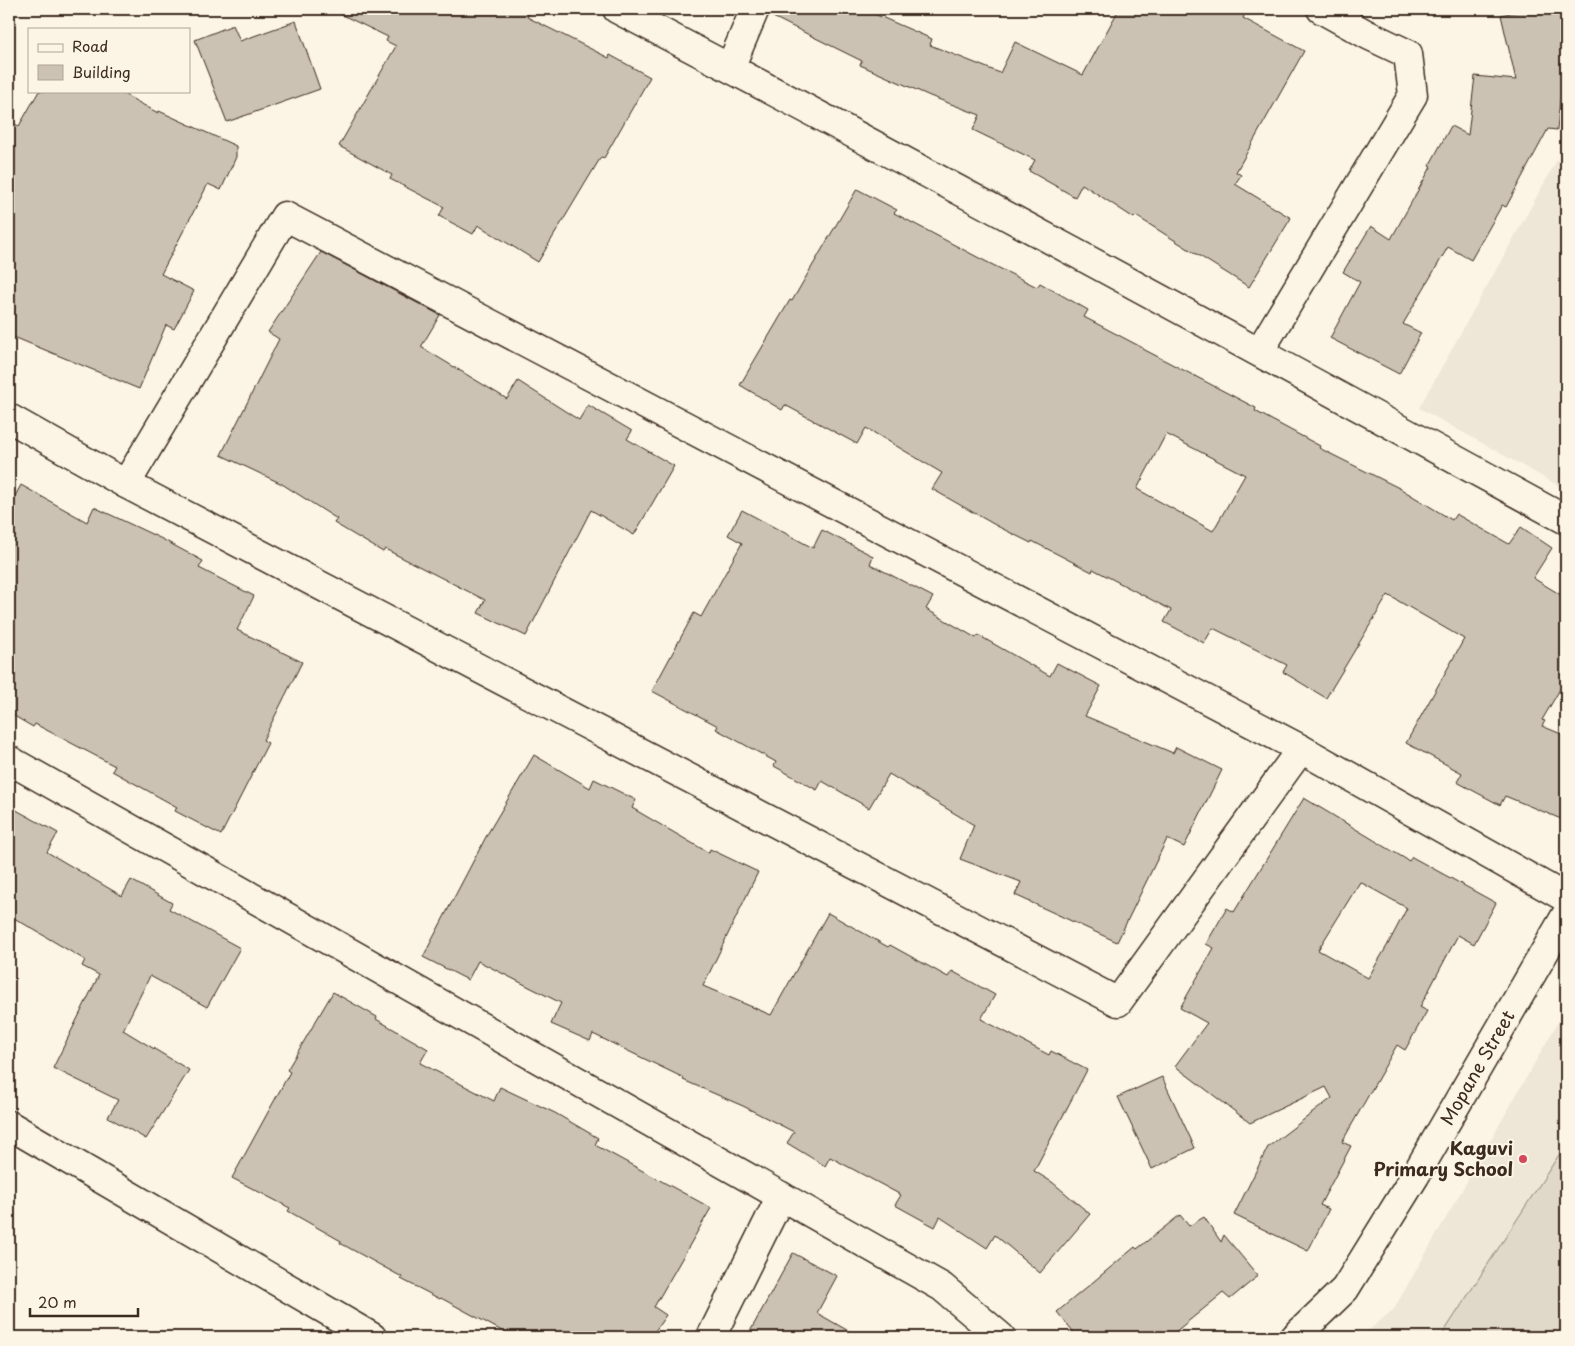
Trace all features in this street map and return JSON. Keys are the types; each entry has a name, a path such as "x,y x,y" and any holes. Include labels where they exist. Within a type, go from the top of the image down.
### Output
{"street":[{"path":"616,9 730,68 1258,352 1566,520"},
{"path":"730,68 755,9"},
{"path":"1258,352 1413,96 1408,54 1368,35 1321,9"},
{"path":"126,484 285,216 1301,749 1566,898"},
{"path":"9,418 126,484 1118,1002 1301,749"},
{"path":"9,760 942,1287 1001,1337"},
{"name":"Mopane Street","path":"1295,1337 1345,1289 1415,1176 1566,915"},
{"path":"9,1126 372,1337"},
{"path":"711,1337 781,1196"}],"shaded area":[{"path":"1566,144 1566,490 1419,408"},
{"name":"Kaguvi Primary School","path":"1566,1008 1566,1337 1361,1337 1394,1309"},
{"path":"1566,1144 1566,1337 1445,1337 1442,1335"}],"building":[{"path":"330,9 532,9 527,17 609,58 610,55 650,77 604,158 601,157 538,262 478,225 473,234 439,216 444,207 390,179 392,175 339,146 396,46 386,41 388,37"},
{"path":"770,9 863,9 932,39 930,45 1000,73 1015,42 1083,75 1119,9 1247,9 1243,18 1304,51 1236,172 1241,175 1235,184 1291,218 1249,287 1136,216 1134,218 1082,184 1075,197 1029,171 1035,160 973,130 980,115 930,96 860,65 862,61 769,15"},
{"path":"1528,9 1566,9 1566,53 1557,130 1548,129 1506,207 1502,205 1471,260 1448,247 1403,324 1421,333 1399,374 1330,338 1360,282 1343,272 1371,226 1391,239 1431,167 1429,166 1451,126 1468,135 1475,76 1516,80 1501,15"},
{"path":"296,21 320,89 227,122 195,40 233,25 240,41"},
{"path":"38,92 120,92 158,113 159,111 236,146 236,157 221,190 208,184 161,274 194,291 174,329 166,325 139,389 9,335 9,122 19,126"},
{"path":"857,189 897,210 894,213 981,259 1037,287 1040,283 1088,310 1084,317 1256,408 1255,411 1320,446 1319,448 1401,489 1452,520 1456,514 1509,544 1521,527 1552,548 1533,578 1566,598 1566,679 1542,720 1545,721 1542,726 1566,736 1566,821 1505,796 1500,805 1457,782 1462,773 1406,743 1464,639 1388,595 1326,698 1283,672 1287,665 1213,628 1204,643 1164,622 1171,610 1093,569 1092,572 1032,541 1031,543 997,526 932,489 942,473 866,428 857,444 785,405 782,410 740,385 790,300 792,301","holes":["1166,434 1245,475 1213,531 1137,489"]},
{"path":"321,252 440,315 421,347 507,399 518,381 579,420 588,405 632,431 627,439 674,466 634,535 591,510 526,636 478,613 485,600 385,549 383,552 334,523 337,519 282,484 221,455 279,339 268,332"},
{"path":"21,485 87,522 94,507 162,539 203,561 199,568 254,596 237,630 302,662 263,740 268,743 221,835 175,811 177,807 112,771 115,766 35,724 33,727 9,713 9,507"},
{"path":"742,510 813,548 822,530 873,556 870,564 933,597 926,609 976,638 978,635 1050,676 1057,663 1101,686 1085,716 1173,753 1176,747 1222,770 1184,847 1167,839 1117,942 1015,895 1021,882 960,859 974,825 889,774 869,808 822,781 817,790 774,766 776,762 716,729 718,726 652,691 694,613 701,617 742,543 728,535"},
{"path":"534,755 590,788 594,779 636,800 632,808 709,853 710,849 758,872 703,986 771,1015 828,913 888,947 890,945 948,977 952,971 995,995 981,1019 1049,1055 1051,1051 1087,1070 1034,1171 1052,1182 1090,1214 1040,1273 995,1235 987,1248 940,1217 935,1227 895,1205 901,1195 830,1157 825,1166 787,1143 794,1132 743,1106 683,1080 684,1078 593,1034 590,1041 551,1024 561,1003 478,961 468,980 423,957 488,833"},
{"path":"1304,798 1409,861 1412,857 1496,903 1474,944 1458,935 1420,1007 1427,1011 1405,1050 1397,1045 1342,1142 1351,1146 1320,1205 1329,1209 1308,1251 1234,1215 1268,1147 1332,1098 1326,1087 1250,1123 1175,1066 1207,1023 1180,1008 1214,948 1206,944 1227,908 1234,912","holes":["1360,882 1407,908 1368,978 1318,950"]},
{"path":"9,806 58,833 47,852 122,896 131,880 172,903 169,909 240,948 207,1007 150,976 123,1030 189,1070 146,1139 108,1117 118,1100 53,1068 99,975 82,966 85,960 9,915"},
{"path":"333,992 428,1049 420,1063 494,1101 500,1087 555,1113 598,1138 595,1145 711,1208 654,1307 666,1315 651,1337 513,1337 441,1298 401,1279 402,1277 340,1243 341,1241 288,1211 290,1208 232,1178 290,1072 287,1070"},
{"path":"1162,1077 1195,1148 1152,1169 1118,1097"},
{"path":"1180,1215 1189,1226 1204,1217 1221,1242 1224,1235 1258,1276 1230,1299 1223,1293 1169,1337 1078,1337 1057,1312 1135,1247 1137,1249"},
{"path":"793,1253 837,1276 817,1313 859,1337 747,1337"}],"place":[{"name":"Kaguvi Primary School","path":"1523,1159"}]}
